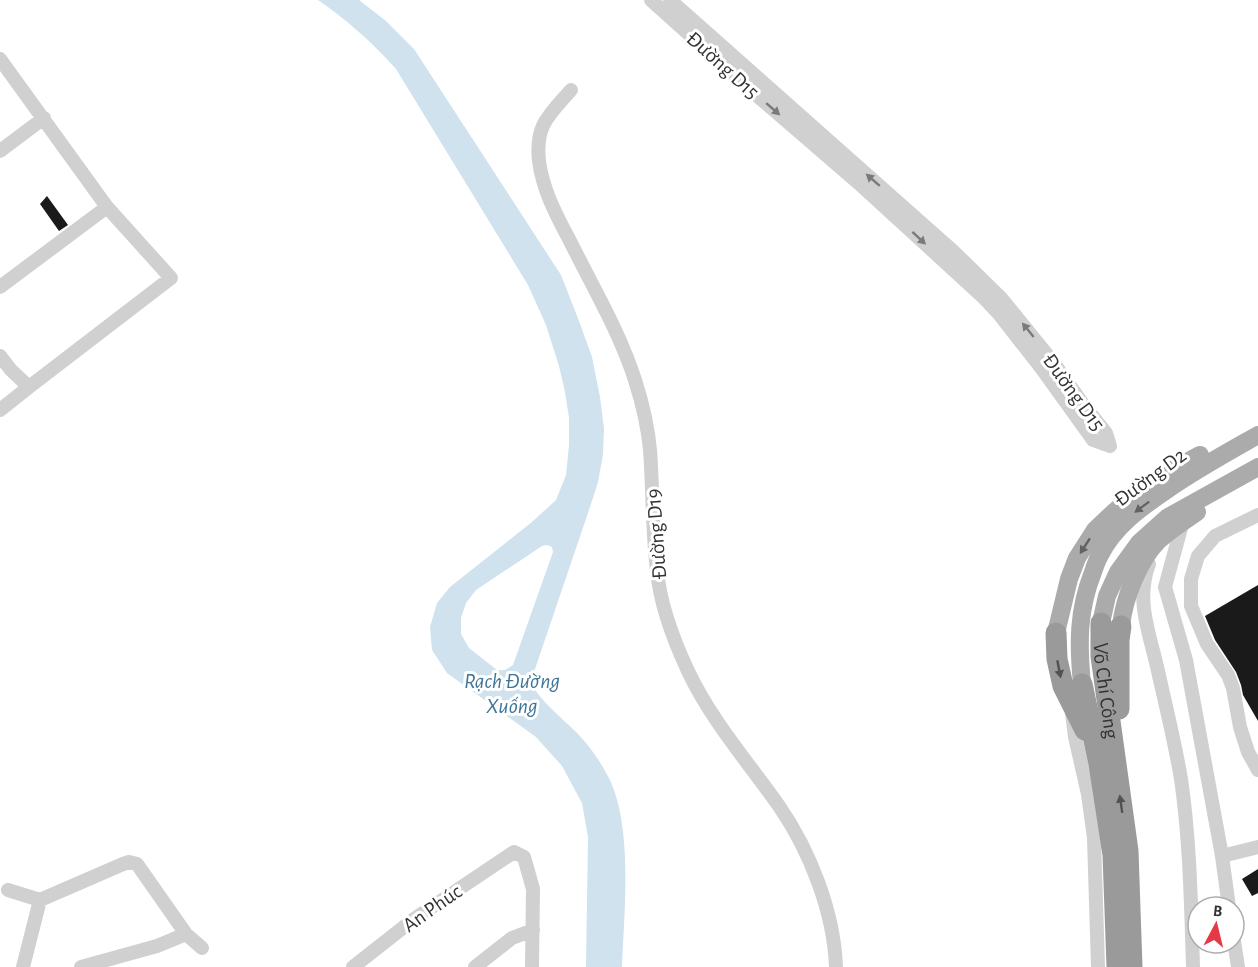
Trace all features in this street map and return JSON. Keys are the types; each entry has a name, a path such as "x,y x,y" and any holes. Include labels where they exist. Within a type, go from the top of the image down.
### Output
{"highway":[{"name":"Võ Chí Công","path":"1111,624 1101,656 1107,760 1120,853"},
{"name":"Võ Chí Công","path":"1056,633 1057,660 1063,686 1070,702 1107,760"},
{"name":"Võ Chí Công","path":"1082,684 1107,760"},
{"path":"1117,967 1120,853"},
{"path":"1120,853 1132,967"}],"main road":[{"name":"Đường D2","path":"1056,633 1069,579 1077,558 1095,530 1145,485 1258,423"},
{"name":"Đường D2","path":"1082,684 1079,654 1080,619 1086,589 1100,554 1127,519 1142,507 1196,471 1258,435"},
{"name":"Đường D2","path":"1111,624 1107,596 1118,572 1139,543 1168,517 1258,466"},
{"path":"1111,624 1126,602 1143,562 1158,541 1183,521 1258,475"}],"street":[{"name":"Đường D15","path":"651,0 863,187 982,296 1042,369 1093,440 1110,446 1106,433 1001,298 954,252 670,0"},
{"path":"0,58 107,207 171,278 0,410"},
{"name":"Đường D19","path":"571,90 544,121 539,138 542,181 550,204 611,323 635,379 650,448 656,559 661,598 676,641 703,700 780,808 811,863 831,928 836,967"},
{"path":"0,151 44,118"},
{"path":"0,287 107,207"},
{"path":"0,356 29,387"},
{"path":"1258,515 1215,536 1198,556 1191,579 1191,606 1208,644 1228,675 1233,688 1240,727 1248,752 1258,770"},
{"path":"1183,521 1165,587 1186,660 1227,895"},
{"path":"1158,541 1144,579 1142,593 1146,622 1180,778 1189,852 1193,967"},
{"path":"1070,702 1093,827 1098,967"},
{"path":"1222,856 1258,847"},
{"name":"An Phúc","path":"353,967 414,919 514,852 524,857 533,889 533,930"},
{"path":"8,890 40,900 123,864 129,862 137,864 186,933 202,948"},
{"path":"23,967 40,900"},
{"path":"475,967 512,938 533,930 532,967"},
{"path":"81,967 157,946 186,933"}],"water":[{"name":"Rạch Đường Xuống","path":"318,0 359,0 386,21 414,49 561,275 592,357 604,429 603,455 598,482 533,675 533,682 540,696 579,735 596,756 610,780 617,800 622,823 625,872 622,967 586,967 588,837 582,803 562,766 536,737 447,673 432,650 430,627 437,603 450,587 556,500 566,475 569,445 569,418 559,366 546,325 528,285 396,69 349,24","holes":["542,546 552,547 553,552 513,665 505,670 497,670 469,648 461,634 461,618 466,603 476,590"]}],"building":[{"path":"47,196 68,225 59,231 40,204"},
{"path":"1258,585 1258,721 1243,695 1236,672 1215,640 1205,616"},
{"path":"1258,869 1258,893 1252,896 1242,879"}]}
